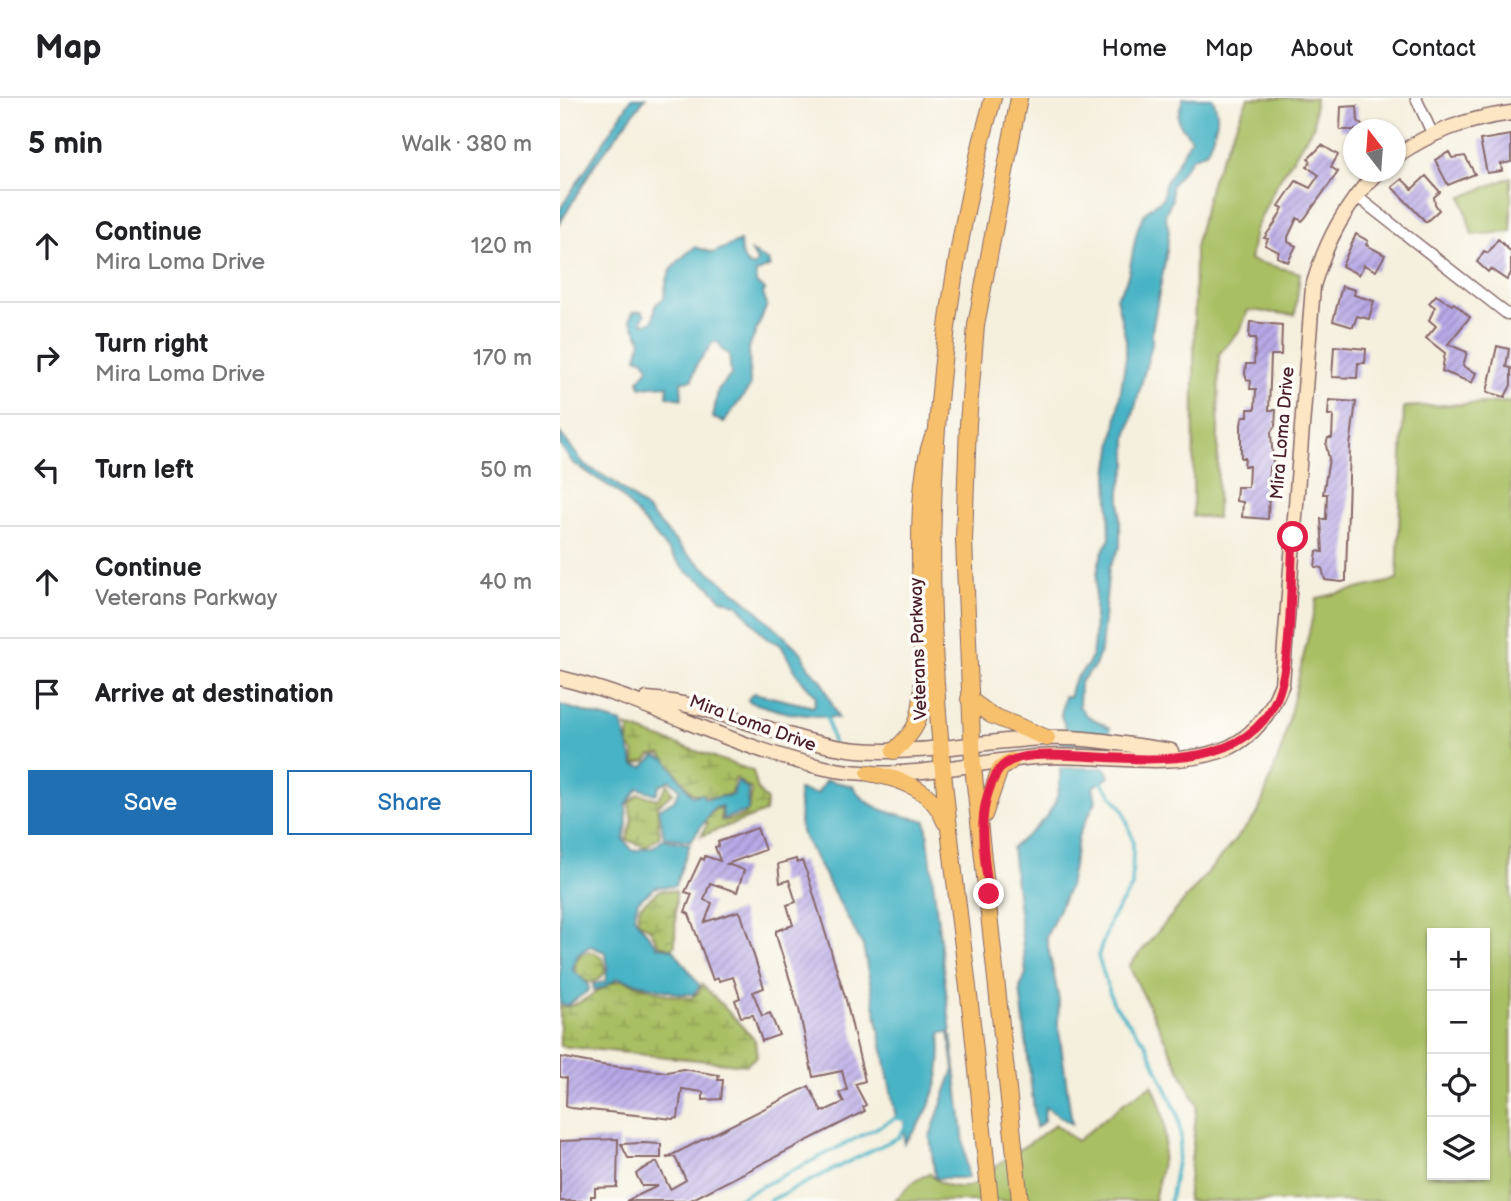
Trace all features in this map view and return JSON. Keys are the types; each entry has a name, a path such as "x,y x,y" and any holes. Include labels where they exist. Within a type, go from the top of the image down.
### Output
{"main road":[{"name":"Veterans Parkway","path":"990,1201 943,769 934,632 933,541 939,421 953,298 967,216 993,98"},
{"path":"1018,98 976,325 968,423 964,540 973,766 1000,990 1020,1201"},
{"path":"894,751 917,723 923,686 921,573 924,485 927,451 939,421"},
{"path":"969,699 990,715 1054,738"},
{"path":"981,828 988,797 1000,769 1011,761"},
{"path":"869,773 896,778 933,800 949,834"}],"street":[{"path":"1416,98 1432,134"},
{"path":"1406,149 1432,134 1461,122 1511,113"},
{"name":"Mira Loma Drive","path":"560,678 631,698 770,753 820,767 869,773 943,769 1058,757 1199,755 1220,751 1253,731 1276,701 1282,684 1314,286 1330,237 1355,195 1367,182"},
{"path":"1355,195 1507,314"},
{"name":"Mira Loma Drive","path":"631,698 680,701 812,742 849,749 894,751 1054,738 1109,742 1199,755"}],"green space":[{"path":"1248,98 1315,98 1314,125 1275,187 1255,230 1250,260 1300,273 1295,315 1248,310 1241,329 1219,354 1217,518 1193,516 1195,247 1212,179"},
{"path":"1511,177 1511,232 1472,235 1462,197"},
{"path":"1511,402 1511,1201 1187,1201 1197,1105 1129,966 1258,813 1283,744 1317,598 1397,580 1404,407"},
{"path":"625,726 753,771 758,790 767,801 765,812 701,836 707,825 705,821 715,809 721,808 721,821 745,814 750,805 752,790 736,778 730,794 716,798 692,793 661,754 651,755 646,761 635,764 634,752 628,744 629,729"},
{"path":"668,784 673,793 657,806 660,836 645,847 627,840 632,820 629,803 639,794 658,799"},
{"path":"660,890 676,891 675,945 671,948 659,945 650,929 637,921 640,906"},
{"path":"590,952 600,957 605,967 600,977 590,982 580,977 575,967 580,957"},
{"path":"622,980 669,995 691,998 699,992 702,984 755,1040 757,1056 746,1065 560,1046 560,1007 577,1004 606,986"},
{"path":"1152,1085 1159,1100 1165,1129 1163,1156 1154,1201 894,1201 912,1183 929,1173 946,1185 966,1187 979,1182 1005,1159 1055,1124 1077,1141 1124,1103"}],"water":[{"path":"632,98 645,98 595,164 560,223 560,209"},
{"path":"1183,98 1212,98 1217,118 1207,151 1192,158 1171,186 1172,200 1165,214 1169,231 1167,250 1152,344 1127,437 1127,464 1120,490 1120,547 1109,567 1101,649 1095,666 1080,682 1079,706 1086,715 1110,728 1108,746 1060,744 1067,730 1061,716 1064,696 1070,697 1073,683 1092,655 1096,579 1103,550 1110,539 1108,474 1126,357 1126,340 1116,297 1127,278 1140,222 1148,210 1163,198 1165,184 1191,139 1178,122"},
{"path":"740,241 741,254 748,265 754,267 757,261 752,252 768,261 770,266 756,273 756,283 765,290 763,294 767,305 749,348 750,387 724,422 713,418 718,390 731,375 729,354 722,350 720,344 714,341 697,364 692,380 681,381 682,399 667,396 668,385 640,387 639,380 649,367 643,359 637,358 641,340 630,319 633,312 642,311 645,314 641,321 645,324 653,321 656,304 664,298 672,268 695,247 713,253"},
{"path":"560,433 585,465 614,482 647,510 686,553 751,605 803,654 808,667 822,681 838,718 788,713 749,702 748,699 754,693 814,707 816,696 798,676 781,645 766,638 738,605 721,599 708,585 686,571 618,492 573,463 560,445"},
{"path":"560,705 622,723 634,765 643,767 655,756 666,759 692,796 702,794 705,799 732,795 738,781 749,790 748,811 723,819 722,806 714,808 691,841 664,837 659,809 674,800 680,789 670,780 660,785 656,794 638,788 626,805 624,840 633,851 655,846 662,839 690,844 675,886 656,887 638,901 634,917 658,947 673,949 700,986 694,994 680,994 618,978 605,987 594,990 593,984 605,982 608,965 605,952 590,946 578,955 572,969 588,984 589,990 568,1005 560,1004"},
{"path":"1060,768 1105,768 1109,777 1093,787 1096,801 1079,834 1069,887 1046,937 1059,1000 1058,1023 1072,1124 1045,1107 1044,1121 1036,1128 1020,988 1026,974 1012,848 1041,823 1054,805 1060,782"},
{"path":"826,780 853,786 859,795 875,807 926,821 968,1178 935,1178 930,1136 954,1069 949,1032 940,1033 938,1078 929,1106 904,1143 905,1120 896,1118 863,946 801,832 798,790 817,794"}],"building":[{"path":"1357,106 1358,119 1343,119 1343,130 1340,130 1341,107"},
{"path":"1511,135 1511,162 1501,164 1502,171 1487,173 1480,140"},
{"path":"1322,145 1338,155 1331,167 1338,172 1305,218 1302,221 1297,218 1288,237 1288,242 1296,246 1288,262 1277,257 1279,252 1265,245 1268,239 1264,238 1283,208 1279,206 1296,181 1310,188 1319,175 1307,167 1311,161 1308,159"},
{"path":"1449,152 1452,158 1465,156 1475,174 1448,185 1435,160"},
{"path":"1426,176 1440,192 1434,197 1439,210 1426,222 1392,187 1398,182 1405,182 1412,189"},
{"path":"1356,234 1368,241 1366,245 1385,255 1376,271 1364,265 1359,275 1342,266"},
{"path":"1498,239 1511,252 1511,273 1507,280 1490,269 1488,272 1477,262 1484,251 1488,253"},
{"path":"1342,286 1355,290 1354,295 1374,301 1369,319 1357,316 1353,327 1333,321"},
{"path":"1436,295 1452,305 1454,303 1470,317 1448,344 1467,352 1463,366 1476,373 1472,383 1442,371 1445,353 1426,338 1436,326 1429,320 1435,307 1429,303"},
{"path":"1250,322 1282,325 1281,355 1271,355 1269,410 1276,410 1275,426 1271,432 1273,463 1270,467 1268,519 1242,517 1243,502 1236,501 1237,487 1248,487 1249,466 1244,466 1245,458 1241,458 1241,424 1243,416 1248,416 1248,409 1255,409 1256,389 1250,389 1251,381 1247,380 1245,374 1246,364 1254,364 1256,338 1249,338"},
{"path":"1334,346 1366,349 1365,363 1358,363 1357,378 1332,377"},
{"path":"1497,346 1509,349 1506,367 1511,368 1511,385 1505,397 1487,392"},
{"path":"1329,400 1356,402 1350,446 1346,581 1342,582 1325,580 1322,568 1315,567 1317,551 1323,552 1321,519 1326,519 1327,494 1323,494 1329,459 1326,445 1328,438 1332,438 1333,415 1328,415"},
{"path":"757,828 765,850 727,864 744,870 737,892 710,883 704,900 712,903 705,922 739,911 741,914 764,988 753,992 762,1016 770,1013 779,1035 762,1041 753,1015 741,1017 735,1000 740,998 733,977 713,980 689,914 685,912 692,894 685,892 701,858 704,860 705,856 720,861 715,847 719,846 718,842"},
{"path":"796,859 797,863 802,861 808,876 846,1000 865,1081 855,1084 866,1105 863,1107 865,1111 689,1201 626,1201 658,1186 642,1186 636,1174 641,1170 657,1162 670,1189 686,1180 675,1157 666,1158 809,1086 822,1112 844,1102 839,1093 847,1090 842,1071 813,1077 799,1009 776,935 776,931 793,925 787,905 796,902 789,880 780,883 778,864"},
{"path":"560,1057 602,1065 667,1072 683,1069 719,1075 718,1080 723,1080 721,1099 703,1100 703,1092 682,1089 678,1118 673,1119 566,1107 567,1078 560,1077"},
{"path":"618,1139 617,1187 595,1188 595,1196 591,1196 591,1201 560,1201 560,1141"},
{"path":"621,1144 661,1144 661,1158 628,1158"}],"waterway":[{"path":"826,713 833,743"},
{"path":"1098,778 1123,809 1133,841 1132,887 1111,919 1098,956 1113,1003 1146,1044 1178,1115 1181,1139 1170,1201"},
{"path":"733,1201 896,1118 905,1120"},
{"path":"769,1201 899,1137 906,1125"}],"route":[{"path":"989,894 981,828 988,797 1000,769 1011,761 1035,757 1159,758 1206,754 1237,743 1265,718 1276,701 1282,684 1293,537"}]}
